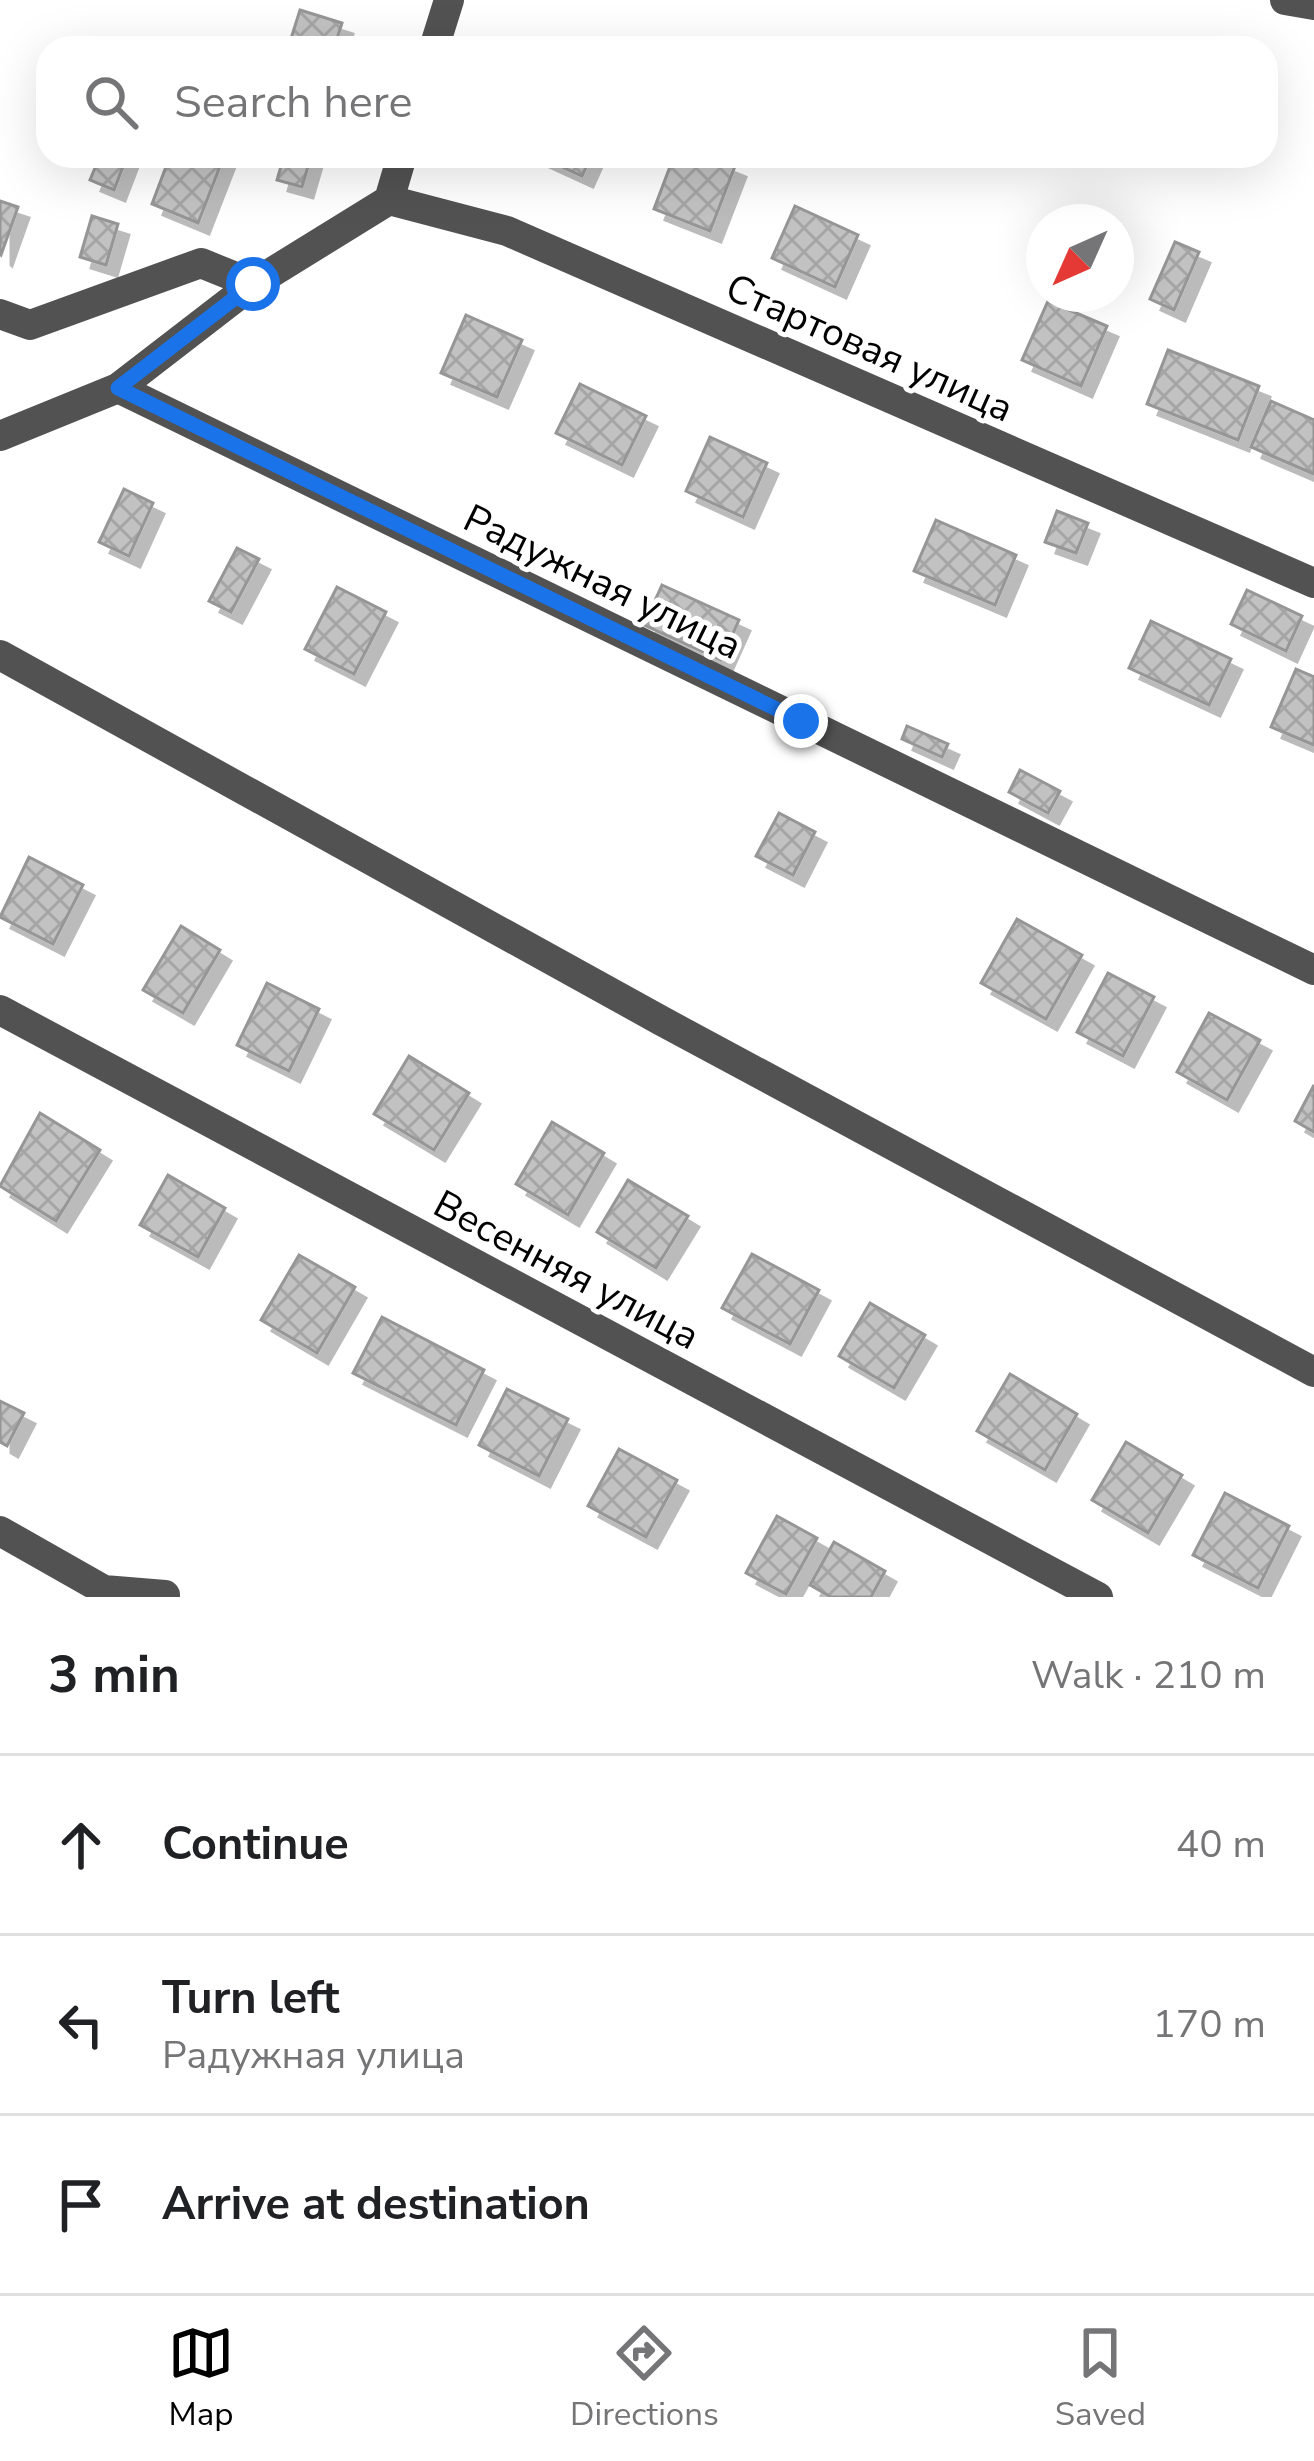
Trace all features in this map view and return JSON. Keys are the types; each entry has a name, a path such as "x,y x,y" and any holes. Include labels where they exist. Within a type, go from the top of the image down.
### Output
{"street":[{"path":"438,36 449,0"},
{"path":"1286,0 1314,4"},
{"path":"0,436 118,388 253,284 388,200 398,168"},
{"name":"Стартовая улица","path":"388,200 507,231 1314,583"},
{"path":"0,314 30,326 201,263 253,284"},
{"name":"Радужная улица","path":"118,388 1314,970"},
{"path":"0,655 660,1020 1314,1372"},
{"name":"Весенняя улица","path":"0,1010 1098,1597"},
{"path":"0,1532 103,1594 165,1595"}],"building":[{"path":"300,10 342,23 338,36 292,36"},
{"path":"95,168 122,168 114,190 90,180"},
{"path":"166,168 219,168 198,223 152,204"},
{"path":"280,168 308,168 302,187 277,180"},
{"path":"669,168 734,168 710,231 654,209"},
{"path":"0,201 18,207 1,255 0,254"},
{"path":"795,206 858,235 835,287 772,258"},
{"path":"92,216 118,224 106,265 80,257"},
{"path":"1175,242 1199,252 1174,310 1150,299"},
{"path":"1043,312 1074,312 1107,326 1081,386 1022,360"},
{"path":"466,315 522,340 497,397 441,373"},
{"path":"1168,350 1259,386 1238,440 1147,404"},
{"path":"580,384 646,416 622,465 556,433"},
{"path":"1271,401 1314,420 1314,474 1251,447"},
{"path":"710,437 767,463 743,517 686,491"},
{"path":"124,489 153,503 129,556 99,542"},
{"path":"1057,511 1088,523 1076,553 1045,542"},
{"path":"936,520 1016,555 995,605 914,571"},
{"path":"237,548 259,559 231,612 209,601"},
{"path":"662,585 739,620 721,660 644,625"},
{"path":"337,587 386,612 354,674 305,649"},
{"path":"1247,590 1302,616 1286,651 1231,624"},
{"path":"1151,621 1231,659 1209,705 1129,668"},
{"path":"1296,669 1314,677 1314,745 1271,727"},
{"path":"907,726 948,744 942,757 902,739"},
{"path":"1020,770 1060,791 1048,813 1009,792"},
{"path":"779,813 815,832 793,875 756,856"},
{"path":"29,857 83,885 53,944 0,917"},
{"path":"1017,919 1082,955 1046,1019 981,983"},
{"path":"181,926 220,950 183,1013 143,990"},
{"path":"1108,973 1154,997 1123,1056 1077,1032"},
{"path":"267,983 319,1009 289,1071 237,1045"},
{"path":"1209,1013 1260,1040 1227,1100 1177,1072"},
{"path":"409,1056 469,1093 434,1150 374,1114"},
{"path":"1314,1085 1314,1132 1295,1121"},
{"path":"40,1113 100,1150 56,1221 0,1186"},
{"path":"552,1122 604,1153 568,1215 516,1184"},
{"path":"168,1175 225,1208 198,1257 140,1225"},
{"path":"628,1180 688,1216 656,1268 597,1232"},
{"path":"752,1254 819,1290 790,1344 722,1308"},
{"path":"299,1255 355,1287 317,1353 261,1320"},
{"path":"870,1303 925,1335 894,1388 839,1356"},
{"path":"382,1317 484,1370 456,1425 353,1373"},
{"path":"1010,1374 1077,1414 1045,1470 977,1431"},
{"path":"507,1389 568,1419 539,1476 479,1445"},
{"path":"0,1401 24,1413 7,1446 0,1442"},
{"path":"1126,1442 1182,1475 1148,1533 1092,1500"},
{"path":"619,1449 677,1480 646,1537 588,1506"},
{"path":"1225,1493 1289,1526 1258,1588 1193,1555"},
{"path":"777,1516 817,1538 786,1594 746,1573"},
{"path":"834,1542 885,1571 871,1597 831,1597 810,1585"}],"route":[{"path":"253,284 118,388 801,721"}]}
